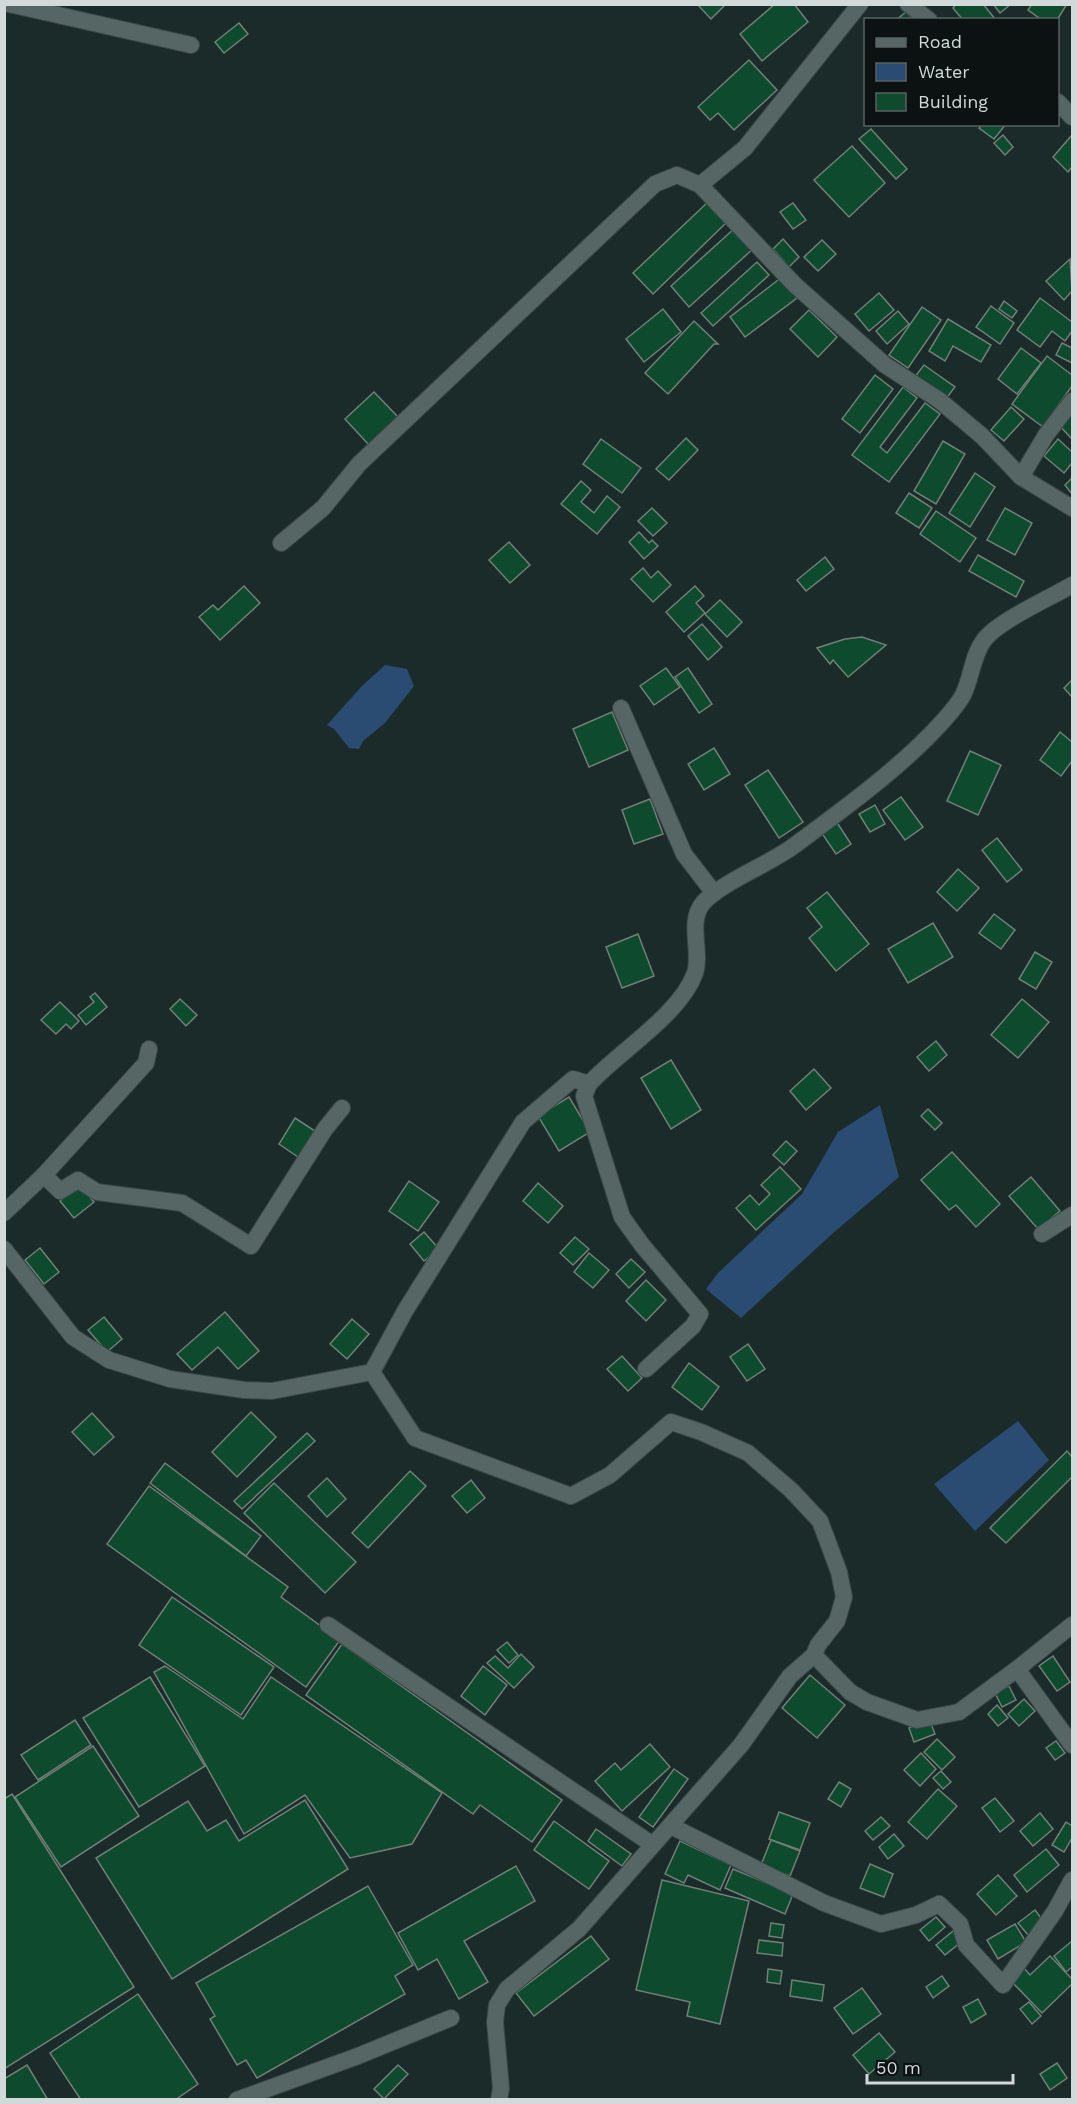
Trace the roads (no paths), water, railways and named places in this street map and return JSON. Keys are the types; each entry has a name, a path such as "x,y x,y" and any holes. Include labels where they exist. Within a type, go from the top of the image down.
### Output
{"street":[{"path":"9,4 191,45"},
{"path":"700,185 745,148 860,4"},
{"path":"908,4 926,18"},
{"path":"1059,103 1072,117"},
{"path":"281,543 322,508 359,464 655,184 677,175 700,185 795,285 885,365 939,400 973,428 1021,477 1072,508"},
{"path":"1021,477 1046,435 1072,401"},
{"path":"646,1369 693,1326 700,1314 642,1245 622,1217 614,1184 584,1096 589,1084 603,1068 638,1041 684,994 695,972 696,917 703,904 714,893 782,856 849,805 926,739 963,696 974,658 984,639 1022,613 1072,585"},
{"path":"621,708 684,854 714,893"},
{"path":"4,1213 44,1175 146,1063 149,1049"},
{"path":"372,1372 405,1311 523,1122 573,1079 589,1084"},
{"path":"44,1175 60,1191 78,1180 97,1192 182,1203 251,1246 325,1129 342,1108"},
{"path":"1042,1234 1072,1215"},
{"path":"4,1249 73,1337 109,1360 170,1379 253,1391 272,1391 372,1372"},
{"path":"372,1372 415,1438 571,1496 610,1475 671,1422 701,1432 748,1453 791,1490 820,1521 831,1547 844,1597 837,1622 818,1645 814,1655 790,1676 741,1745 579,1929 507,1989 497,2005 499,2100"},
{"path":"328,1624 654,1845"},
{"path":"814,1655 850,1692 867,1702 917,1720 958,1712 1072,1625"},
{"path":"1017,1669 1072,1745"},
{"path":"671,1826 824,1903 881,1924 939,1904 960,1924 966,1945 1003,1985 1072,1880"},
{"path":"237,2100 358,2056 451,2018"}],"water":[{"path":"385,665 407,669 414,686 385,723 363,741 359,749 349,748 334,729 327,725 361,687"},
{"path":"880,1105 899,1177 832,1234 741,1318 706,1289 718,1273 802,1194 838,1132"},
{"path":"1018,1421 1049,1460 975,1531 934,1484"}]}
